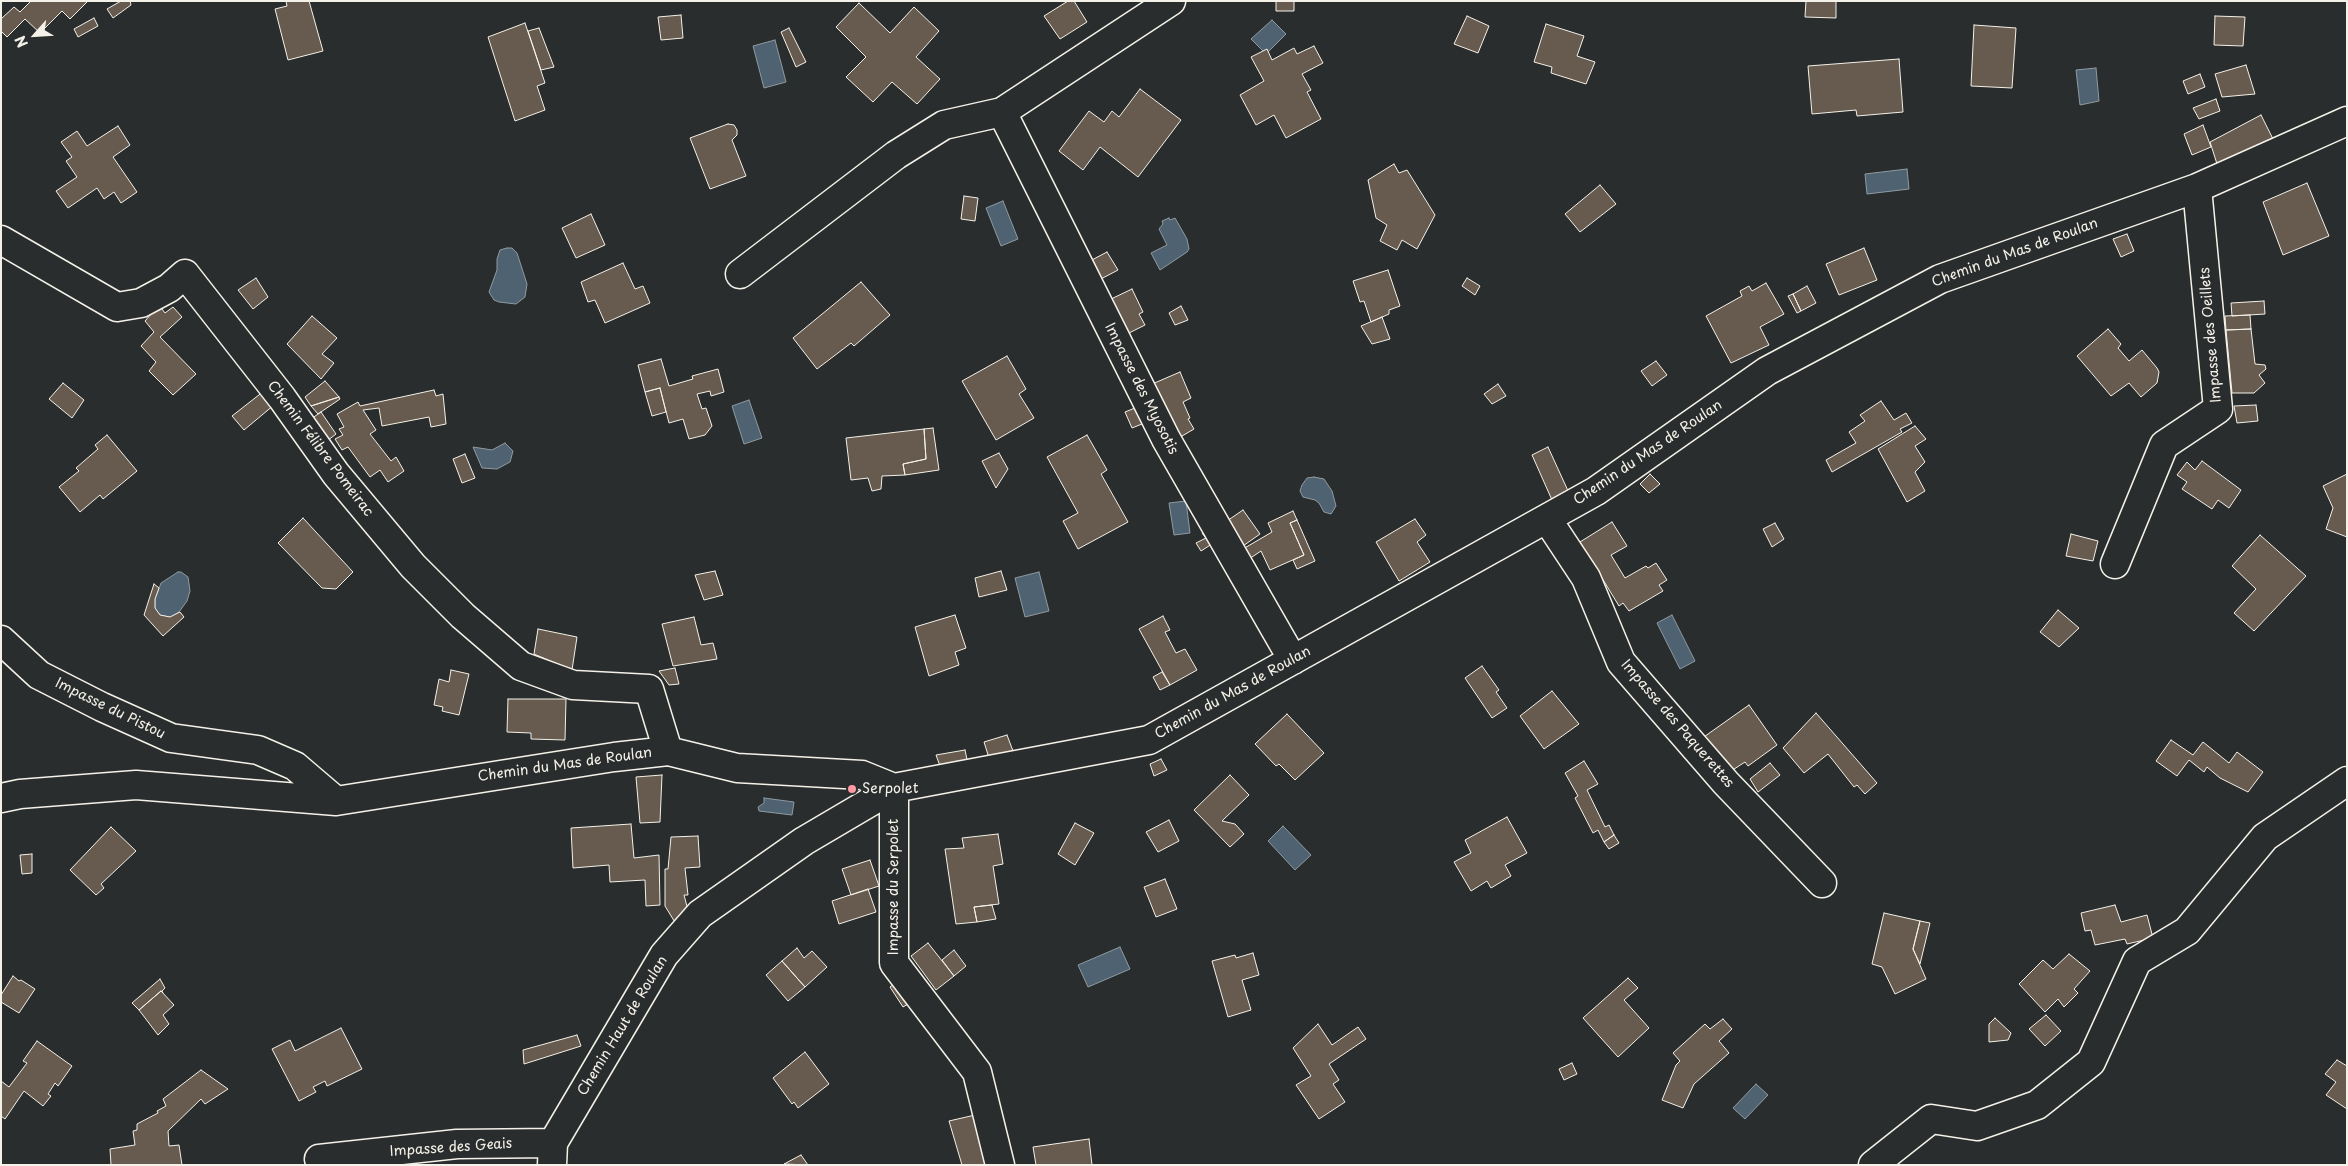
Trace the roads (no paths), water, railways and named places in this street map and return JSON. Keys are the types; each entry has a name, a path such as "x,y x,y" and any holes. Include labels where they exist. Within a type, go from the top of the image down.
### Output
{"street":[{"path":"740,274 896,155 944,125 1002,112 1171,1"},
{"name":"Impasse des Myosotis","path":"1002,112 1166,439 1293,660"},
{"name":"Chemin du Mas de Roulan","path":"1,798 20,794 136,785 336,800 614,757 668,751 736,768 862,775 894,788 1149,740 1596,491 1767,370 1940,279 2197,188 2347,121"},
{"name":"Impasse des Oeillets","path":"2114,564 2164,445 2218,408 2197,188"},
{"name":"Chemin Félibre Pomeirac","path":"1,240 116,307 142,303 169,288 185,274 282,398 336,474 413,566 438,591 521,666 573,685 649,690 668,751"},
{"name":"Impasse des Paquerettes","path":"1547,518 1586,578 1621,662 1726,783 1822,883"},
{"name":"Impasse du Pistou","path":"1,640 39,675 102,707 170,738 258,750 295,766 336,800"},
{"path":"1872,1165 1931,1119 1977,1126 2037,1105 2091,1062 2137,961 2187,931 2265,838 2347,781"},
{"name":"Chemin Haut de Roulan","path":"552,1154 664,955 700,914 804,841 894,788"},
{"name":"Impasse du Serpolet","path":"894,788 894,963 977,1072 1000,1165"},
{"name":"Impasse des Geais","path":"319,1159 456,1144 552,1154"}],"water":[{"path":"1272,20 1286,34 1268,52 1263,51 1251,39"},
{"path":"775,40 786,82 764,88 753,46"},
{"path":"2096,68 2099,101 2080,105 2076,70"},
{"path":"1907,169 1909,189 1867,194 1865,174"},
{"path":"1003,201 1018,239 1001,246 986,208"},
{"path":"1169,218 1170,220 1175,218 1187,239 1189,249 1160,270 1151,253 1167,245 1159,229 1163,224 1162,221"},
{"path":"512,248 517,253 527,284 525,297 516,304 494,300 489,292 497,270 497,259 500,250"},
{"path":"749,400 762,438 744,444 732,406"},
{"path":"505,443 513,451 510,462 497,469 482,468 473,447 492,450"},
{"path":"1307,478 1324,479 1332,491 1336,506 1331,514 1324,512 1315,500 1303,497 1300,491"},
{"path":"1186,501 1190,533 1174,535 1169,503"},
{"path":"178,572 188,577 190,591 187,601 179,612 170,617 160,615 155,608 155,599 161,583"},
{"path":"1039,572 1049,611 1025,617 1015,578"},
{"path":"1672,615 1695,661 1680,669 1657,623"},
{"path":"764,798 794,802 792,815 759,811 758,807 764,803"},
{"path":"1283,826 1311,855 1295,870 1268,841"},
{"path":"1120,947 1130,969 1088,987 1078,965"},
{"path":"1756,1084 1768,1095 1745,1119 1733,1108"}],"place":[{"name":"Serpolet","path":"852,789"}]}
